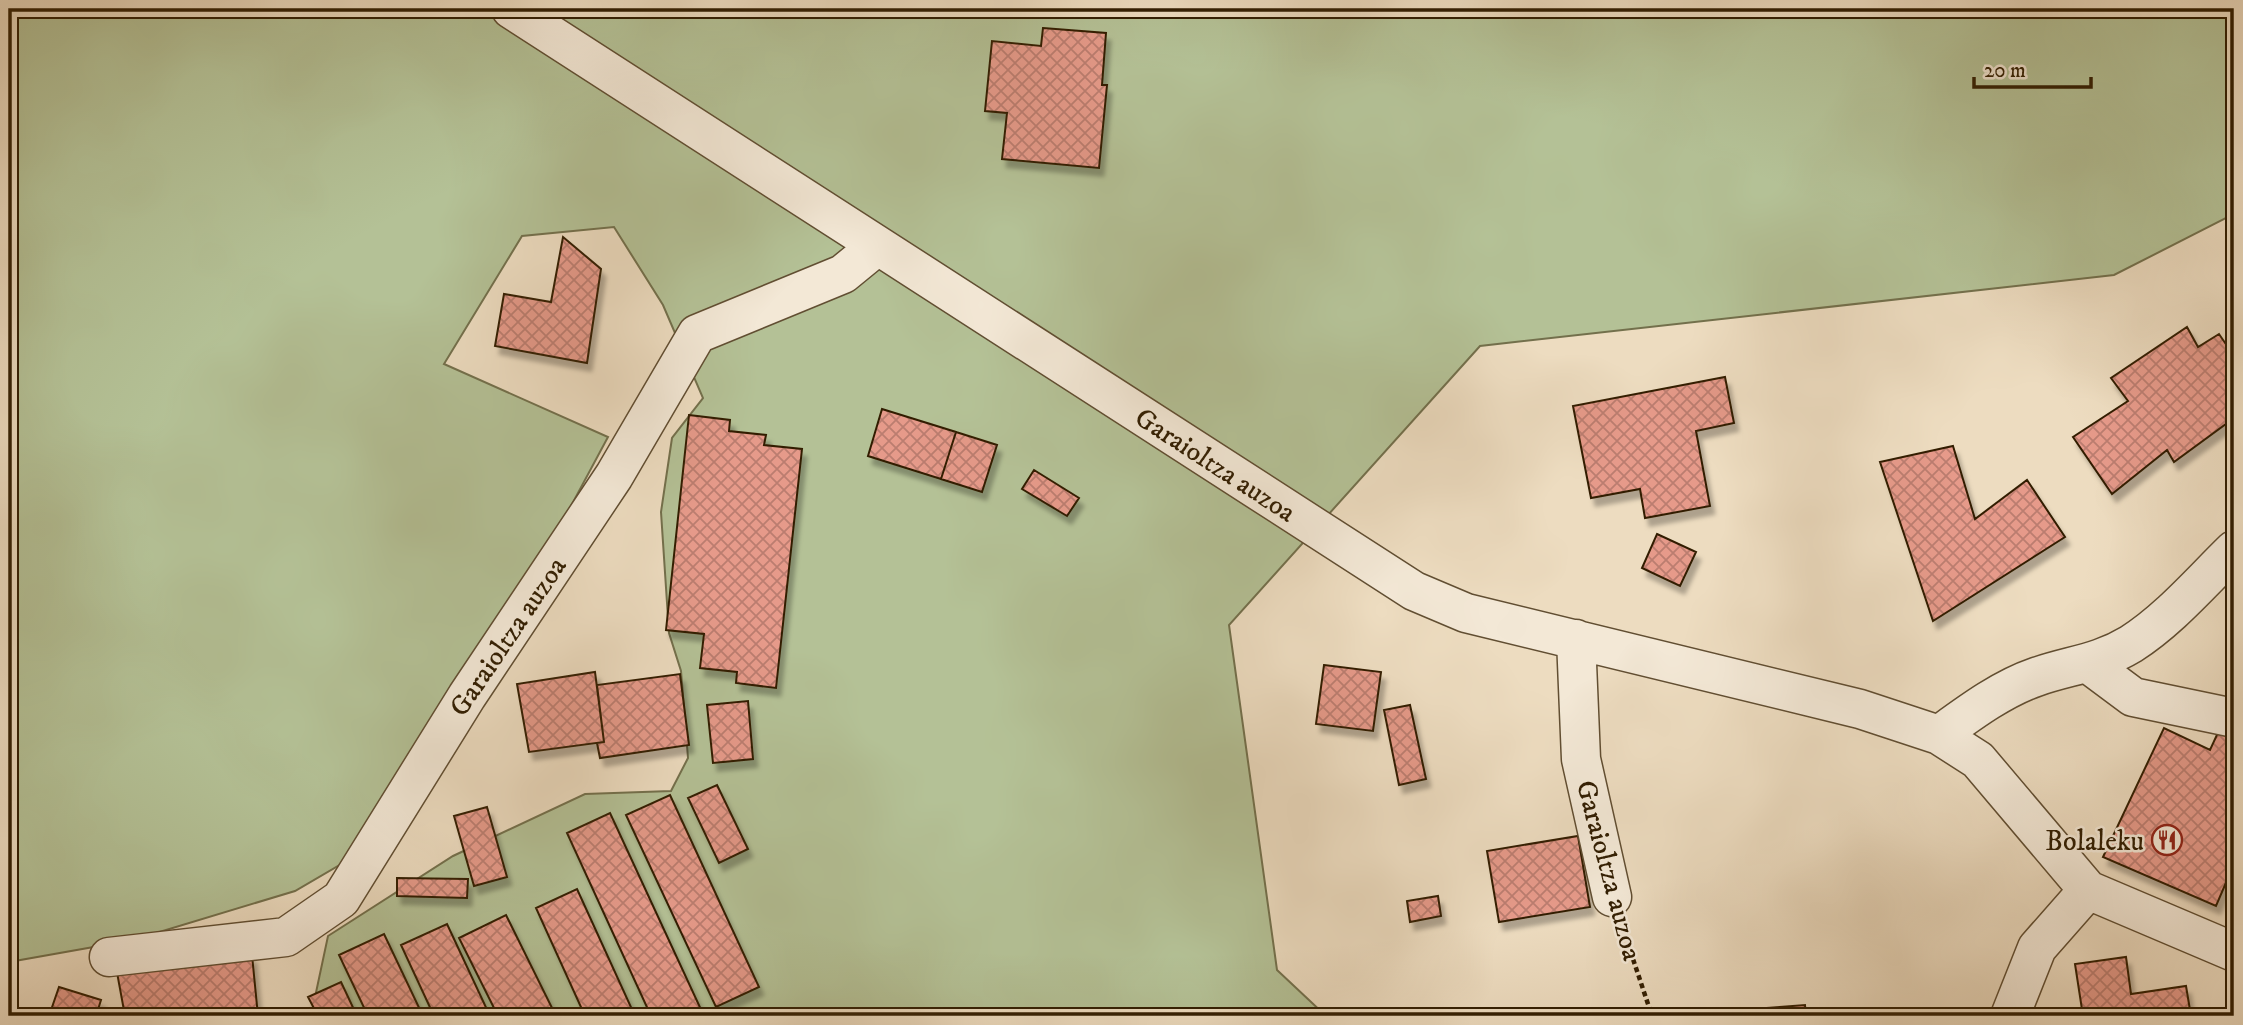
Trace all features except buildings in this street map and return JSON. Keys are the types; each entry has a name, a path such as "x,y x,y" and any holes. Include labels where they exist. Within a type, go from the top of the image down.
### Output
{"street":[{"name":"Garaioltza auzoa","path":"511,9 876,247 1414,590 1466,613 1860,709 1939,735 1978,760 2088,890 2234,952"},
{"name":"Garaioltza auzoa","path":"109,957 286,937 341,899 467,696 614,476 697,334 843,274 876,247"},
{"path":"1939,735 1974,709 2035,678 2090,665 2131,643 2162,620 2234,550"},
{"name":"Garaioltza auzoa","path":"1576,639 1581,759 1612,897"},
{"path":"2090,665 2133,697 2234,719"},
{"path":"2010,1016 2037,948 2088,890"}],"path":[{"name":"Garaioltza auzoa","path":"1612,897 1652,1016"}],"green space":[{"path":"9,9 2234,9 2234,214 2114,275 1480,346 1229,625 1277,970 1326,1016 311,1016 328,936 453,856 585,794 671,791 688,758 681,671 669,633 661,512 672,438 703,398 663,305 614,227 522,236 444,364 608,437 534,575 384,839 295,891 133,940 9,962"}],"place":[{"name":"Bolaleku","path":"2167,840"}]}
